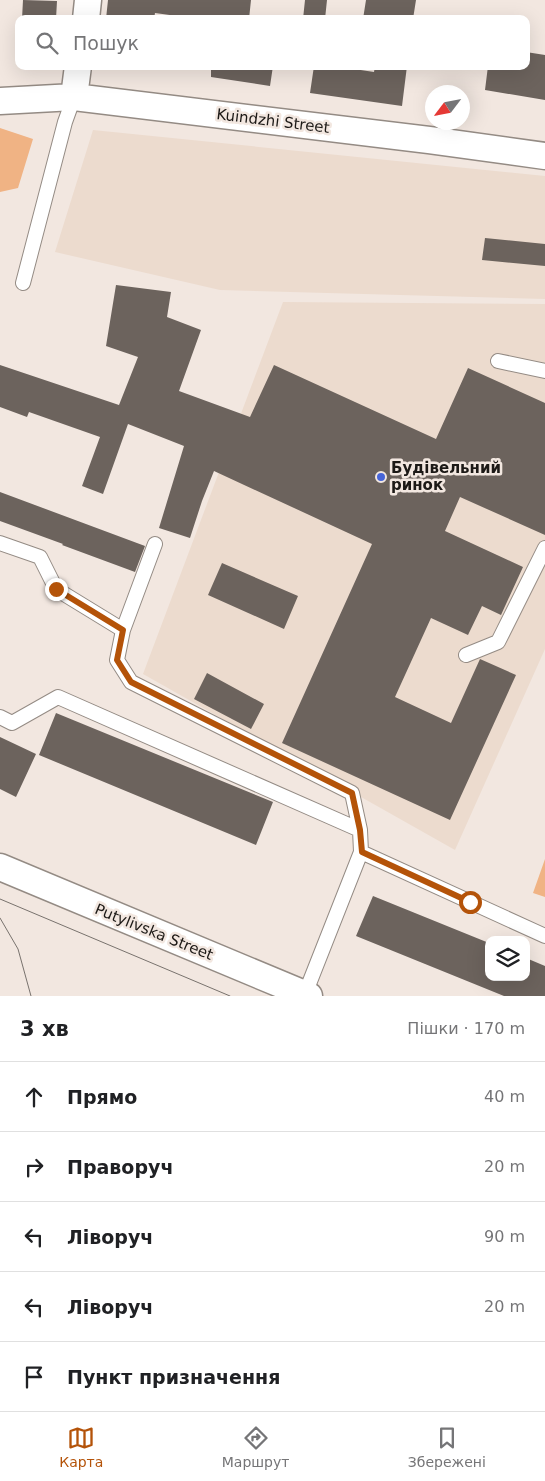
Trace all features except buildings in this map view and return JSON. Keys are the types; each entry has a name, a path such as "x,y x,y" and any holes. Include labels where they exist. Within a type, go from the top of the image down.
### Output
{"street":[{"path":"86,15 88,0"},
{"path":"74,97 77,70"},
{"name":"Kuindzhi Street","path":"0,101 74,97 545,156"},
{"name":"Putylivska Street","path":"0,867 307,995"}],"lane":[{"path":"24,283 65,122 74,97"},
{"path":"498,361 545,371"},
{"path":"0,543 40,557 56,589 123,630"},
{"path":"155,544 123,630 117,660 131,682 352,793 360,830 362,852 307,995"},
{"path":"466,655 498,642 545,548"},
{"path":"0,717 12,723 58,697 360,830"},
{"path":"362,852 545,936"}],"shaded area":[{"path":"0,128 33,139 18,188 0,192"},
{"path":"93,130 545,176 545,299 220,290 55,252"},
{"name":"Будівельний ринок","path":"283,302 545,304 545,649 455,850 143,674"},
{"path":"545,859 545,897 533,893"}],"tram line":[{"path":"0,899 230,996"},
{"path":"0,918 18,949 31,996"}],"place":[{"name":"Будівельний ринок","path":"381,477"}],"route":[{"path":"56,589 123,630 117,660 131,682 352,793 360,830 362,852 470,902"}]}
